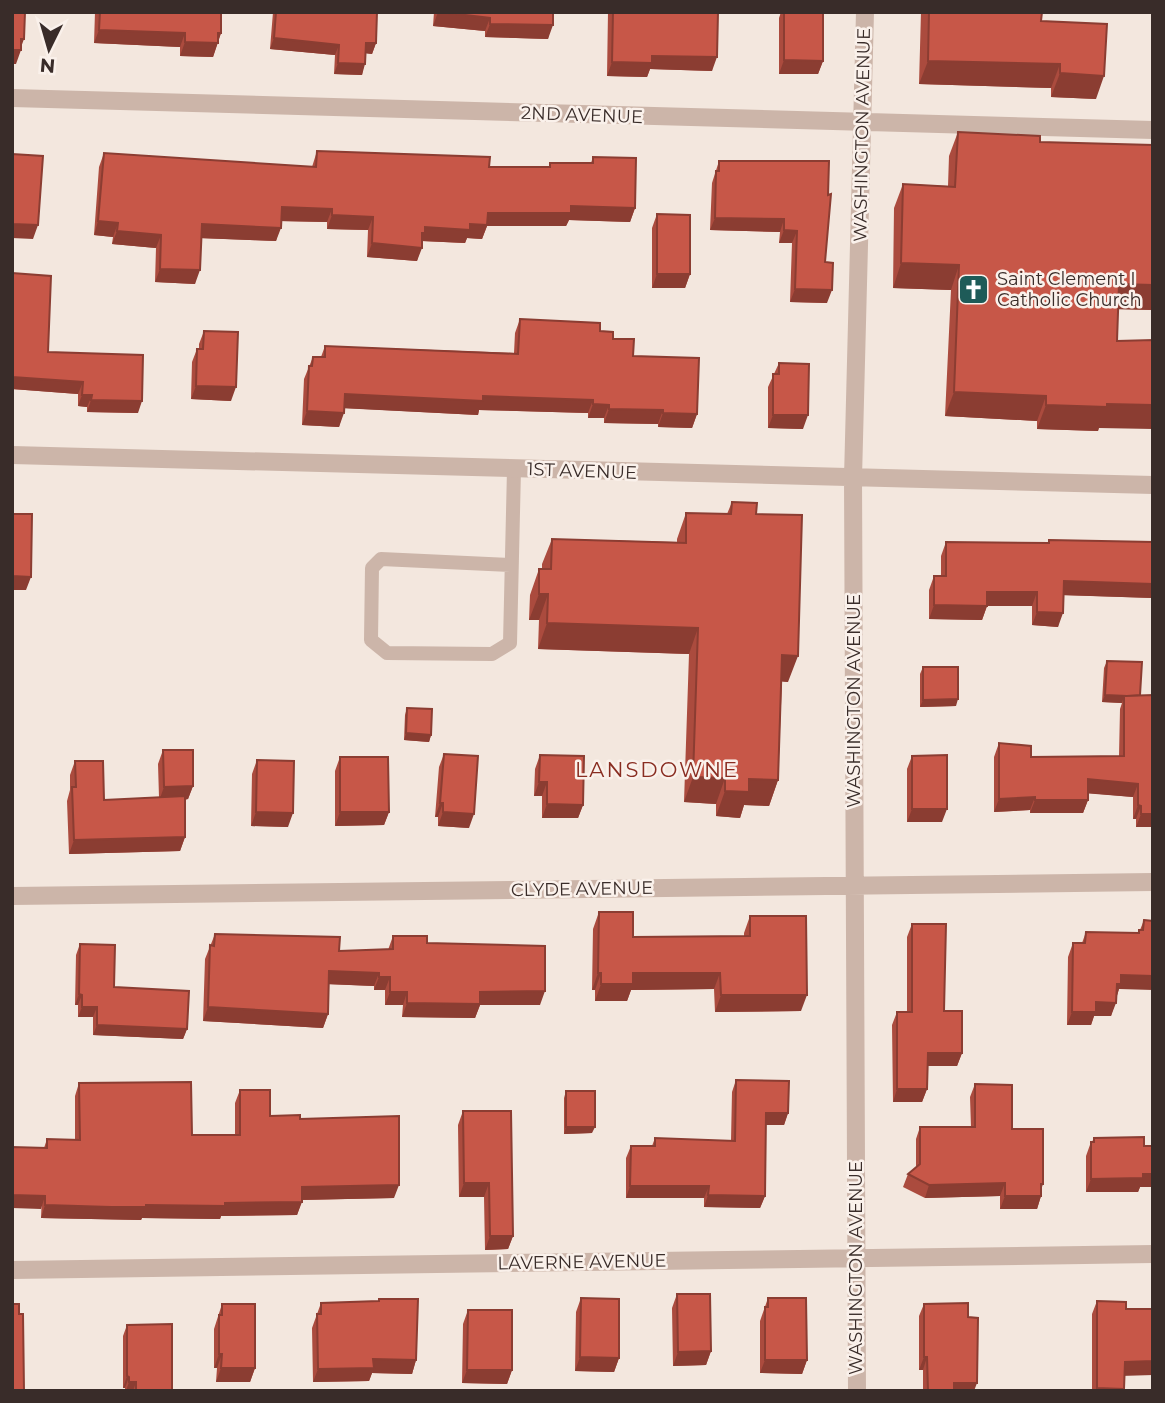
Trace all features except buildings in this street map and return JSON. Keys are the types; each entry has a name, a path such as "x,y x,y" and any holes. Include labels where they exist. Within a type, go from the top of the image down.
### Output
{"street":[{"name":"WASHINGTON AVENUE","path":"857,1391 853,478 865,12"},
{"name":"2ND AVENUE","path":"12,98 1153,130"},
{"name":"1ST AVENUE","path":"12,455 1153,485"},
{"name":"CLYDE AVENUE","path":"12,896 1153,882"},
{"name":"LAVERNE AVENUE","path":"12,1270 1153,1254"}],"lane":[{"path":"511,565 381,559 372,568 372,640 387,653 492,654 510,643 514,469"}],"place":[{"name":"Saint Clement I Catholic Church","path":"974,289"}],"district":[{"name":"LANSDOWNE","path":"657,769"}]}
